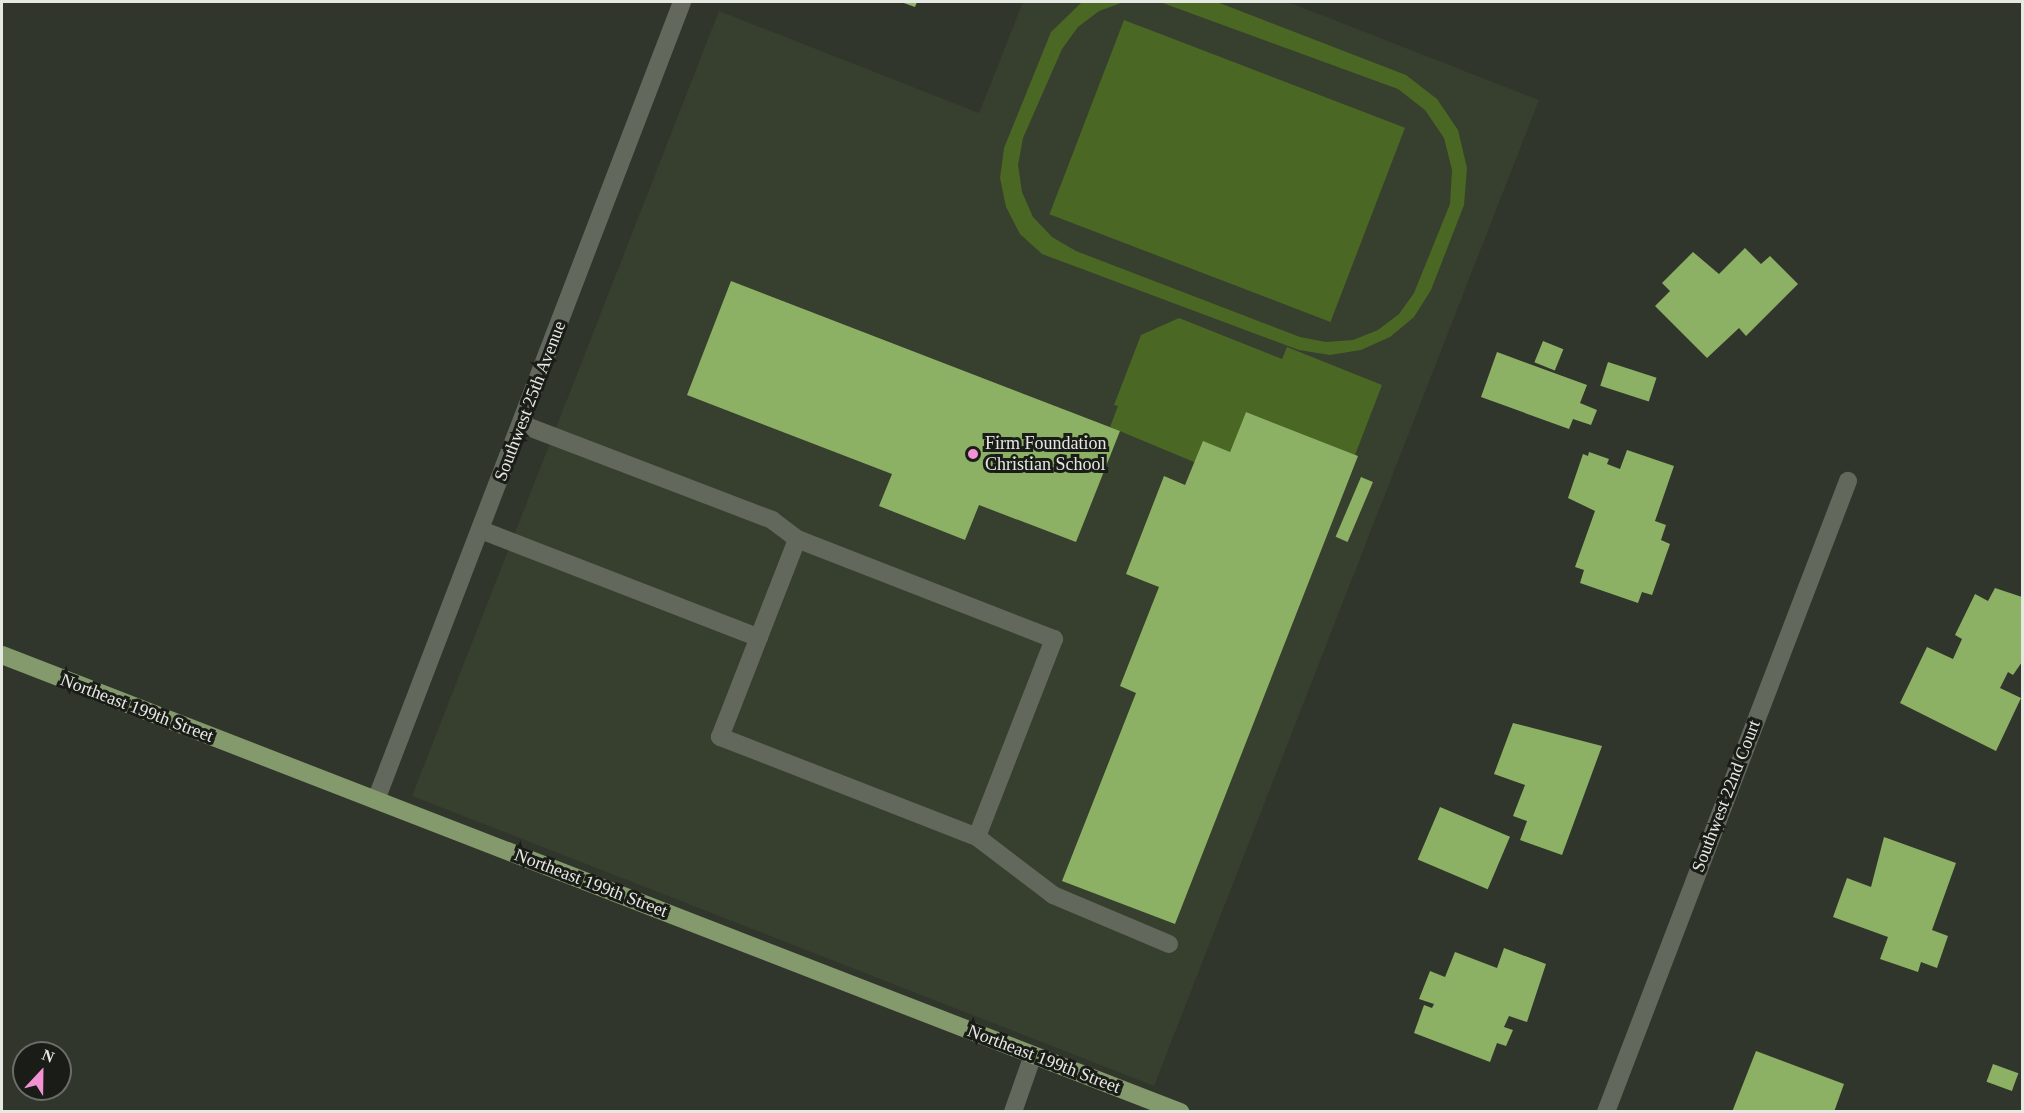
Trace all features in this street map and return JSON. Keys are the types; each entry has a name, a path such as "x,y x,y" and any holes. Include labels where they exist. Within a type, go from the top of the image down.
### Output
{"main road":[{"name":"Northeast 199th Street","path":"2,655 1180,1112"}],"street":[{"name":"Southwest 25th Avenue","path":"375,800 481,530 682,2"},
{"path":"521,424 772,520 797,538 1054,639 977,837"},
{"name":"Southwest 22nd Court","path":"1606,1112 1848,481"},
{"path":"481,530 759,638"},
{"path":"797,538 720,737 977,837 1053,896 1169,944"},
{"path":"1012,1112 1034,1055"}],"shaded area":[{"name":"Firm Foundation Christian School","path":"1023,2 1288,2 1539,100 1154,1086 412,796 719,11 979,113"}],"green space":[{"path":"1082,2 1124,2 1099,11 1078,27 1062,49 1023,138 1018,165 1022,192 1033,217 1052,237 1076,251 1300,337 1326,342 1353,340 1378,330 1399,314 1414,293 1450,204 1452,170 1444,138 1425,110 1398,89 1160,2 1217,2 1406,75 1437,99 1458,130 1467,168 1464,205 1431,290 1414,317 1390,337 1361,350 1330,355 1299,350 1042,254 1020,234 1006,207 1000,178 1004,148 1051,32"},
{"path":"1124,20 1405,128 1330,322 1049,214"},
{"path":"1179,318 1282,359 1287,347 1382,385 1355,455 1246,412 1230,452 1194,462 1110,427 1118,406 1114,405 1141,335"}],"building":[{"path":"901,2 917,2 915,7"},
{"path":"1745,248 1761,264 1770,256 1798,284 1746,336 1739,328 1707,358 1655,306 1670,291 1662,283 1693,252 1719,274"},
{"path":"731,281 1120,431 1076,542 979,505 965,540 879,506 892,474 687,395"},
{"path":"1543,341 1563,349 1555,371 1534,362"},
{"path":"1497,352 1587,385 1580,403 1597,410 1591,425 1573,419 1569,429 1481,397"},
{"path":"1608,362 1657,378 1649,402 1600,386"},
{"path":"1246,412 1358,456 1175,924 1062,881 1136,693 1120,686 1159,587 1126,574 1164,476 1185,485 1203,441 1230,452"},
{"path":"1627,450 1674,466 1655,521 1666,525 1661,540 1670,544 1652,595 1642,592 1638,603 1580,583 1584,570 1575,567 1595,511 1568,498 1583,454 1588,456 1589,452 1609,459 1607,464 1620,469"},
{"path":"1361,477 1373,482 1348,542 1336,537"},
{"path":"1995,588 2022,597 2022,662 2013,675 2008,672 2000,688 2021,698 1996,751 1900,703 1927,647 1953,659 1962,639 1955,635 1975,594 1988,601"},
{"path":"1513,723 1602,746 1562,855 1520,840 1527,821 1513,816 1525,785 1494,774"},
{"path":"1440,807 1510,837 1488,889 1418,859"},
{"path":"1884,837 1956,863 1932,930 1948,936 1937,968 1921,962 1918,972 1880,959 1888,937 1833,917 1847,878 1871,887"},
{"path":"1504,948 1546,964 1527,1022 1509,1016 1504,1027 1513,1030 1506,1046 1497,1043 1490,1062 1414,1033 1424,1005 1432,1008 1434,1004 1419,999 1430,971 1445,977 1455,952 1497,968"},
{"path":"1756,1051 1844,1084 1834,1112 1732,1112"},
{"path":"1993,1064 2018,1073 2012,1091 1987,1082"}],"place":[{"name":"Firm Foundation Christian School","path":"973,454"}]}
